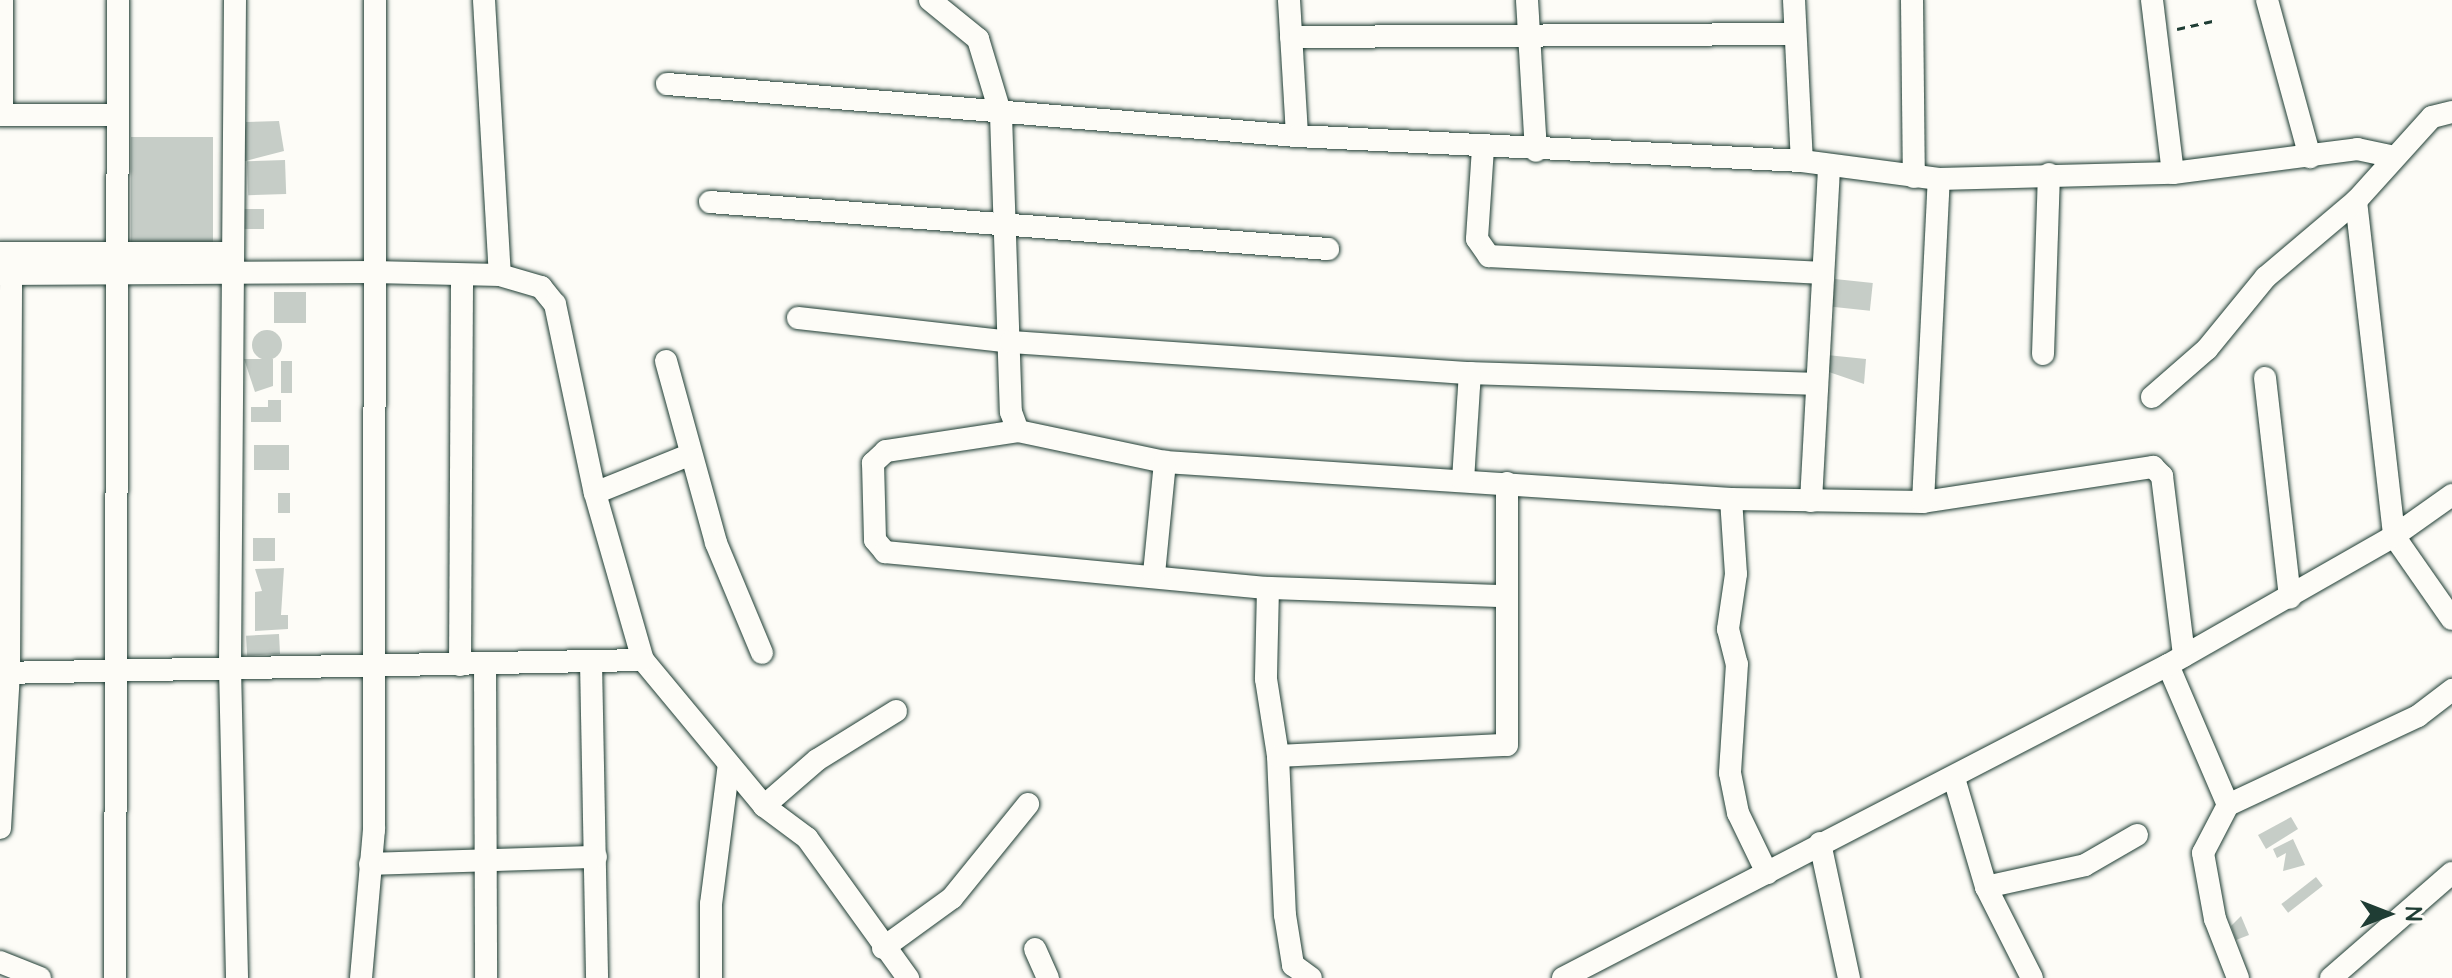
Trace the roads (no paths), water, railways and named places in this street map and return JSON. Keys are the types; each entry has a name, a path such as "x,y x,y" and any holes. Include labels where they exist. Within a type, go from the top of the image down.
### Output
{"street":[{"path":"2,0 1,115 118,115"},
{"path":"115,978 118,0"},
{"path":"235,0 230,668 237,978"},
{"path":"361,978 370,864 376,667 373,272 375,0"},
{"path":"484,0 500,275"},
{"path":"930,0 978,39 1001,115 1011,412 1018,431"},
{"path":"1289,0 1297,136"},
{"path":"1527,0 1536,151"},
{"path":"1794,0 1802,161"},
{"path":"1912,0 1914,177"},
{"path":"2152,0 2173,173"},
{"path":"2267,0 2310,157"},
{"path":"1291,37 1529,39 1794,34"},
{"path":"667,84 1001,115 1297,136 1536,151 1802,161 1939,179 2173,173 2357,149 2391,156"},
{"path":"2152,397 2207,349 2266,277 2356,201 2391,156 2432,117 2452,112"},
{"path":"1483,148 1477,239 1489,256 1823,273"},
{"path":"1811,501 1829,165"},
{"path":"2043,354 2049,174"},
{"path":"1923,502 1939,179"},
{"path":"2356,201 2394,536 2452,619"},
{"path":"710,202 1328,249"},
{"path":"0,828 4,673 5,264 231,263 373,272 500,275 541,287 555,304 595,493 643,660 764,806 807,838 883,948 908,978"},
{"path":"460,665 462,275"},
{"path":"798,318 1011,342 1470,373 1817,384"},
{"path":"666,361 689,455 762,653"},
{"path":"1463,480 1470,373"},
{"path":"2265,378 2290,598"},
{"path":"1502,596 1268,588 1154,574 885,552 875,540 873,463 886,451 1018,431 1165,462 1731,499 1923,502 2153,467 2162,476 2176,660 2228,805"},
{"path":"595,493 689,455"},
{"path":"1154,574 1165,462"},
{"path":"1278,756 1507,745 1502,596 1507,483"},
{"path":"1563,978 1820,843 1954,778 2176,660 2290,598 2394,536 2452,495"},
{"path":"1731,499 1736,574 1728,629 1737,677 1730,773 1738,813 1767,873"},
{"path":"1268,588 1266,679 1278,756 1285,915 1293,965 1311,978"},
{"path":"4,673 643,660"},
{"path":"591,662 597,978"},
{"path":"485,664 486,978"},
{"path":"2229,975 2203,853 2228,805 2418,716 2452,690"},
{"path":"764,806 817,760 896,711"},
{"path":"711,978 711,904 729,764"},
{"path":"1954,778 1986,887 2032,978"},
{"path":"883,948 952,898 1028,804"},
{"path":"1986,887 2085,865 2137,835"},
{"path":"1820,843 1849,978"},
{"path":"370,864 487,864 596,857"},
{"path":"2331,978 2452,873"},
{"path":"1035,949 1048,978"},
{"path":"0,962 40,978"}]}
